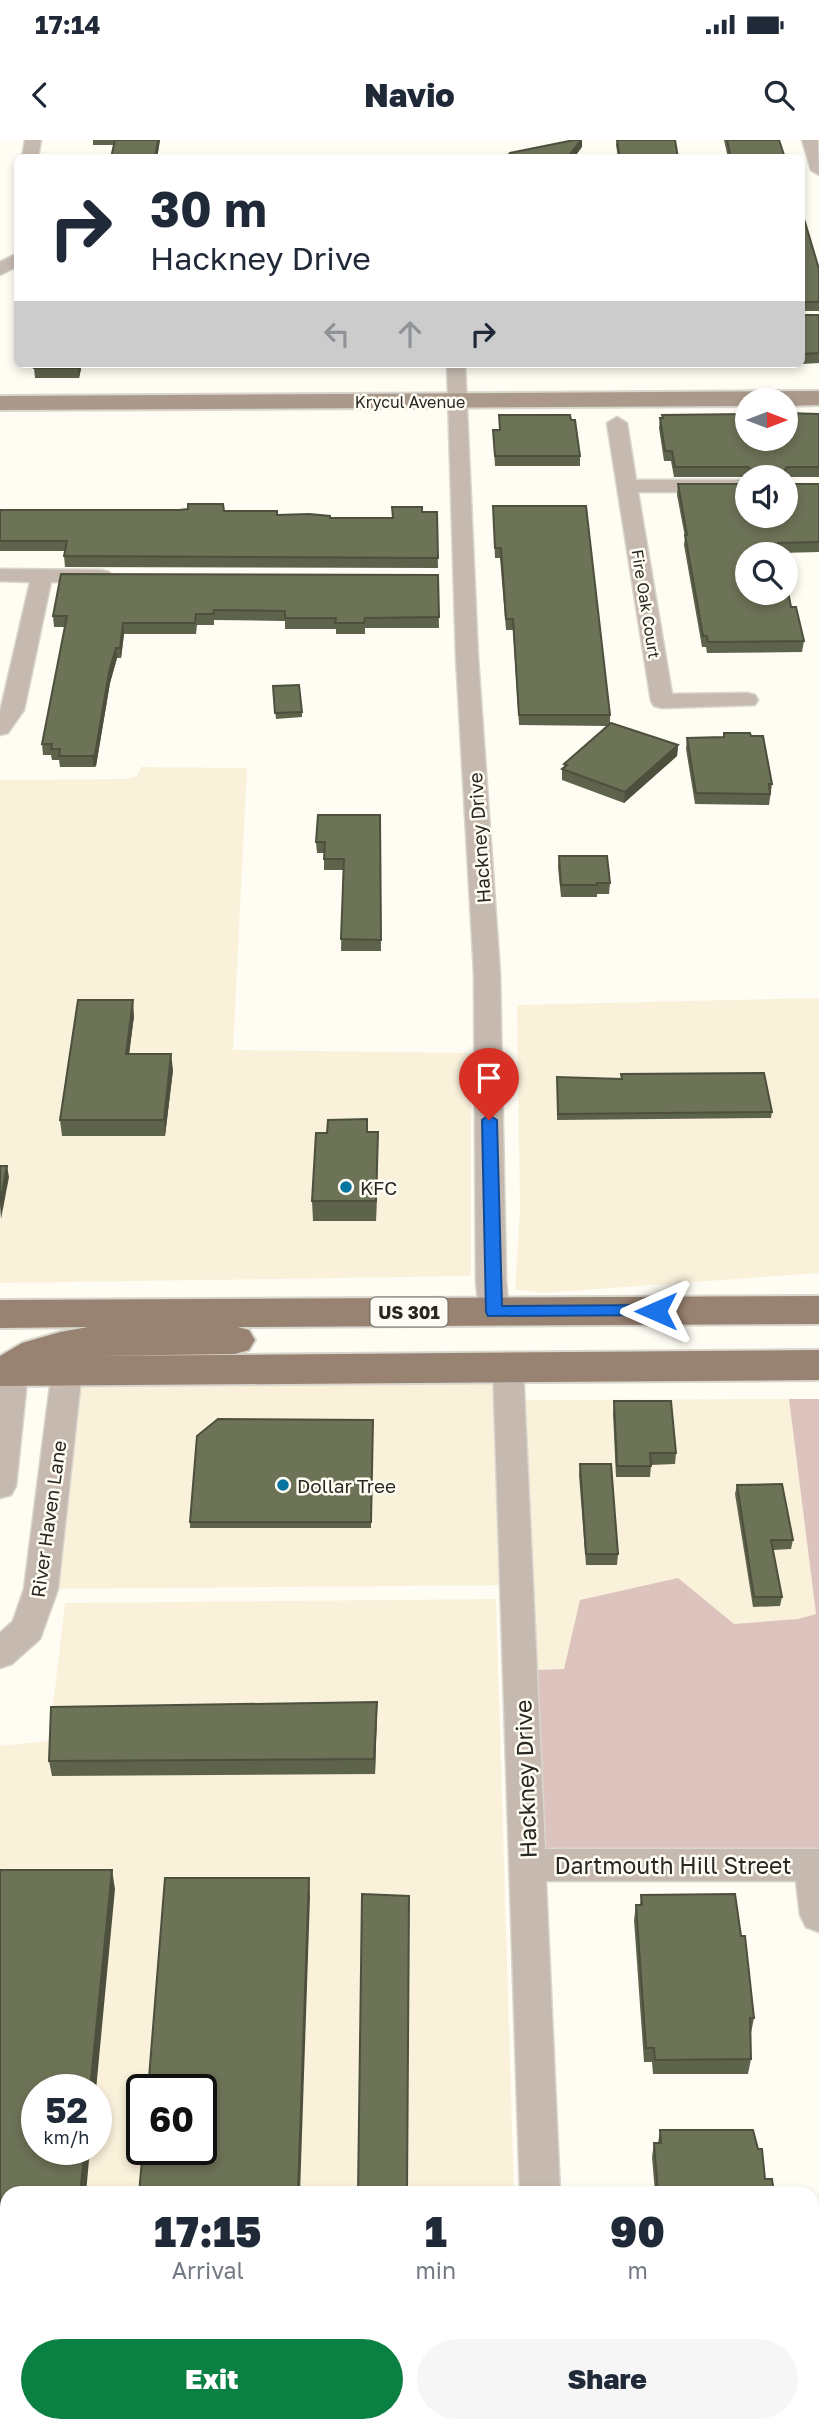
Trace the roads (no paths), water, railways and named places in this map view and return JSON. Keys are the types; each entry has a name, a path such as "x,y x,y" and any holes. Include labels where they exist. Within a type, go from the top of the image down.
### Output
{"main road":[{"name":"US 301","path":"19,1314 819,1310"},
{"path":"4,1361 74,1342 280,1339 327,1333 420,1312"},
{"path":"4,1361 11,1340 28,1332 19,1314"},
{"path":"4,1361 67,1370 819,1365"}],"street":[{"path":"810,140 816,178"},
{"name":"Hackney Drive","path":"456,368 456,577 487,973 494,1312"},
{"name":"Krycul Avenue","path":"0,403 819,398"},
{"name":"Fire Oak Court","path":"617,423 662,701 747,700"},
{"path":"627,486 735,486"},
{"path":"0,575 123,576"},
{"path":"0,728 13,710 42,575"},
{"path":"0,1486 4,1361"},
{"name":"Hackney Drive","path":"508,1366 540,2186"},
{"name":"River Haven Lane","path":"0,1654 28,1629 41,1589 67,1370"},
{"name":"Dartmouth Hill Street","path":"528,1865 816,1865"},
{"path":"816,1865 819,1915"}],"place":[{"name":"KFC","path":"346,1187"},
{"name":"Dollar Tree","path":"283,1485"}]}
